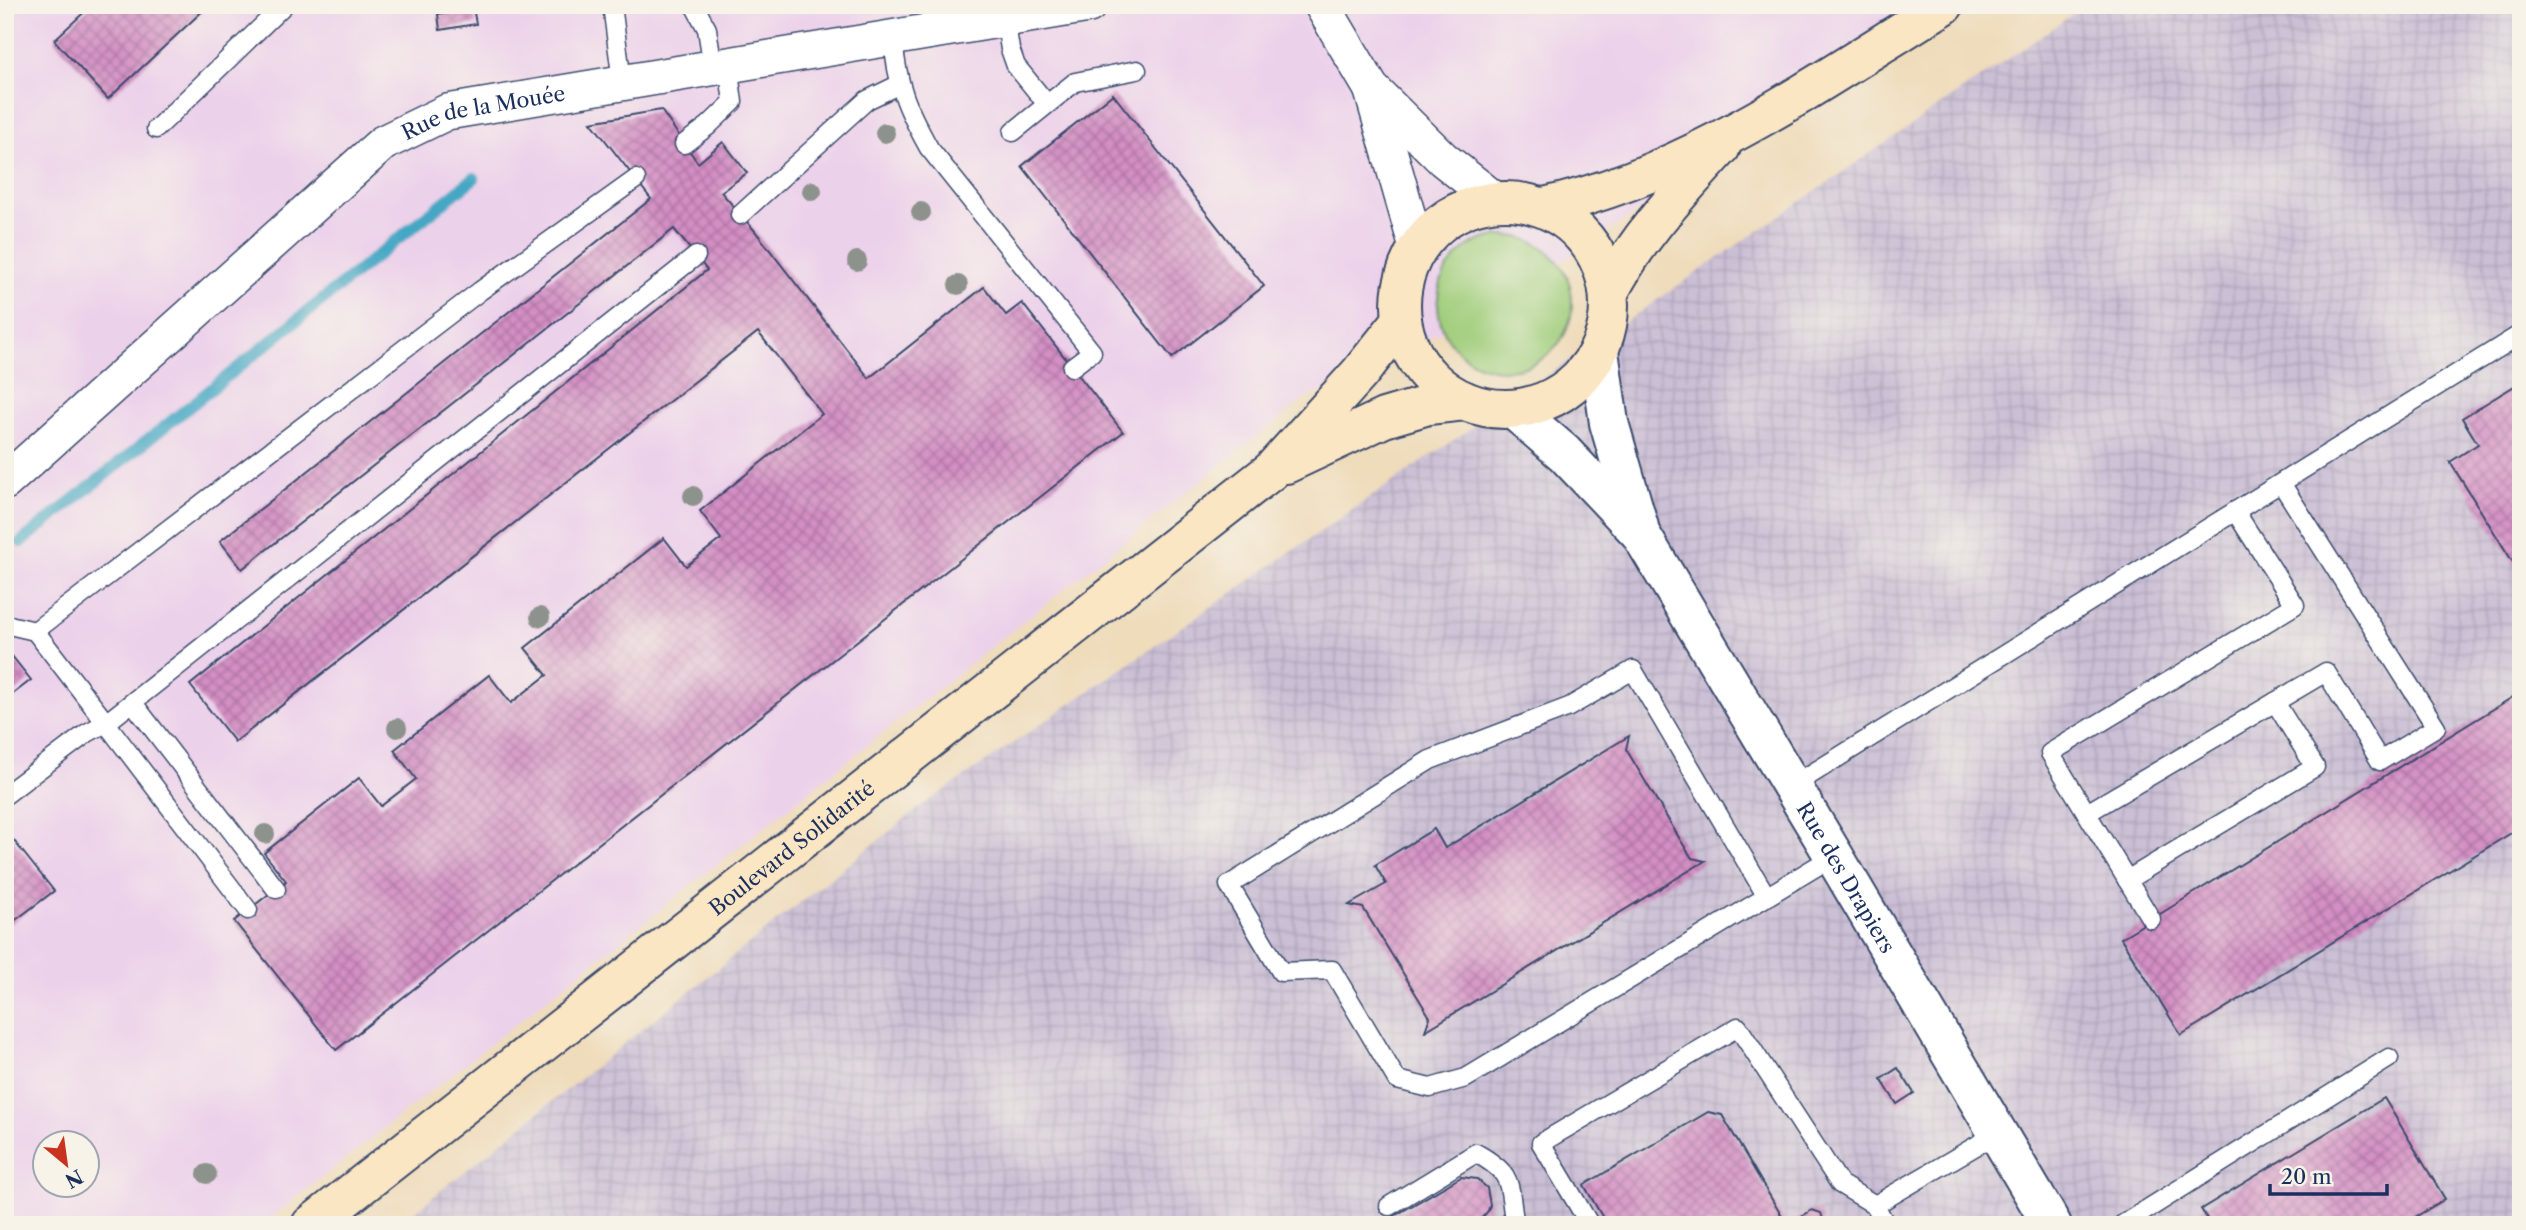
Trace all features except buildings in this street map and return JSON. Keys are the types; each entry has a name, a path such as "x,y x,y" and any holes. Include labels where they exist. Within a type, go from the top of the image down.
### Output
{"main road":[{"path":"1544,207 1622,185 1732,136 1944,5"},
{"path":"1609,292 1623,265 1651,225 1732,136"},
{"path":"1496,201 1520,201 1544,207 1568,221 1588,241 1602,264 1609,292 1608,322 1599,351 1577,380 1548,400 1513,409 1488,408 1465,401 1435,382 1413,354 1402,320 1401,295 1406,271 1418,248 1438,225 1465,208 1496,201"},
{"name":"Boulevard Solidarité","path":"311,1225 1271,471 1359,373 1402,320"},
{"name":"Boulevard Solidarité","path":"1271,471 1384,418 1428,405 1465,401"}],"street":[{"name":"Rue de la Mouée","path":"5,482 383,143 447,112 1089,5"},
{"path":"1322,5 1371,88 1418,248"},
{"path":"1371,88 1443,159 1496,201"},
{"name":"Rue des Drapiers","path":"1599,351 1609,422 1640,533"},
{"name":"Rue des Drapiers","path":"1513,409 1564,453 1640,533 1835,856 2052,1225"}],"lane":[{"path":"156,129 284,5"},
{"path":"612,5 622,82"},
{"path":"684,144 733,102 707,29 694,5"},
{"path":"1005,19 1016,66 1047,104"},
{"path":"893,37 896,74 909,112 929,148 1092,352 1072,367"},
{"path":"1013,132 1075,82 1137,70"},
{"path":"740,215 867,100 900,84"},
{"path":"35,631 480,291 636,179"},
{"path":"5,795 87,733 133,703 696,256"},
{"path":"1792,786 2521,334"},
{"path":"2087,814 2326,672 2380,761 2440,733 2281,483"},
{"path":"2151,919 2050,753 2295,605 2235,511"},
{"path":"5,624 35,631 248,910"},
{"path":"1767,897 1633,670 1569,707 1430,760 1229,885 1281,972 1332,970 1397,1080 1430,1087 1466,1078 1767,897 1835,856"},
{"path":"2127,880 2315,767 2275,702"},
{"path":"133,703 276,889"},
{"path":"1591,1225 1541,1143 1738,1027 1840,1184 1875,1205 1886,1225"},
{"path":"2122,1225 2389,1058"},
{"path":"1875,1205 1998,1133"},
{"path":"1389,1206 1476,1153 1498,1166 1511,1186 1515,1225"}],"shaded area":[{"path":"5,5 1950,5 1496,305 1303,400 262,1225 5,1225"},
{"path":"2086,5 2521,5 2521,1225 398,1225 916,810"}],"green space":[{"path":"1505,236 1531,241 1552,256 1567,277 1572,303 1567,329 1552,350 1531,365 1505,370 1479,365 1458,350 1443,329 1438,303 1443,277 1458,256 1479,241"}],"waterway":[{"path":"21,542 474,178"}]}
